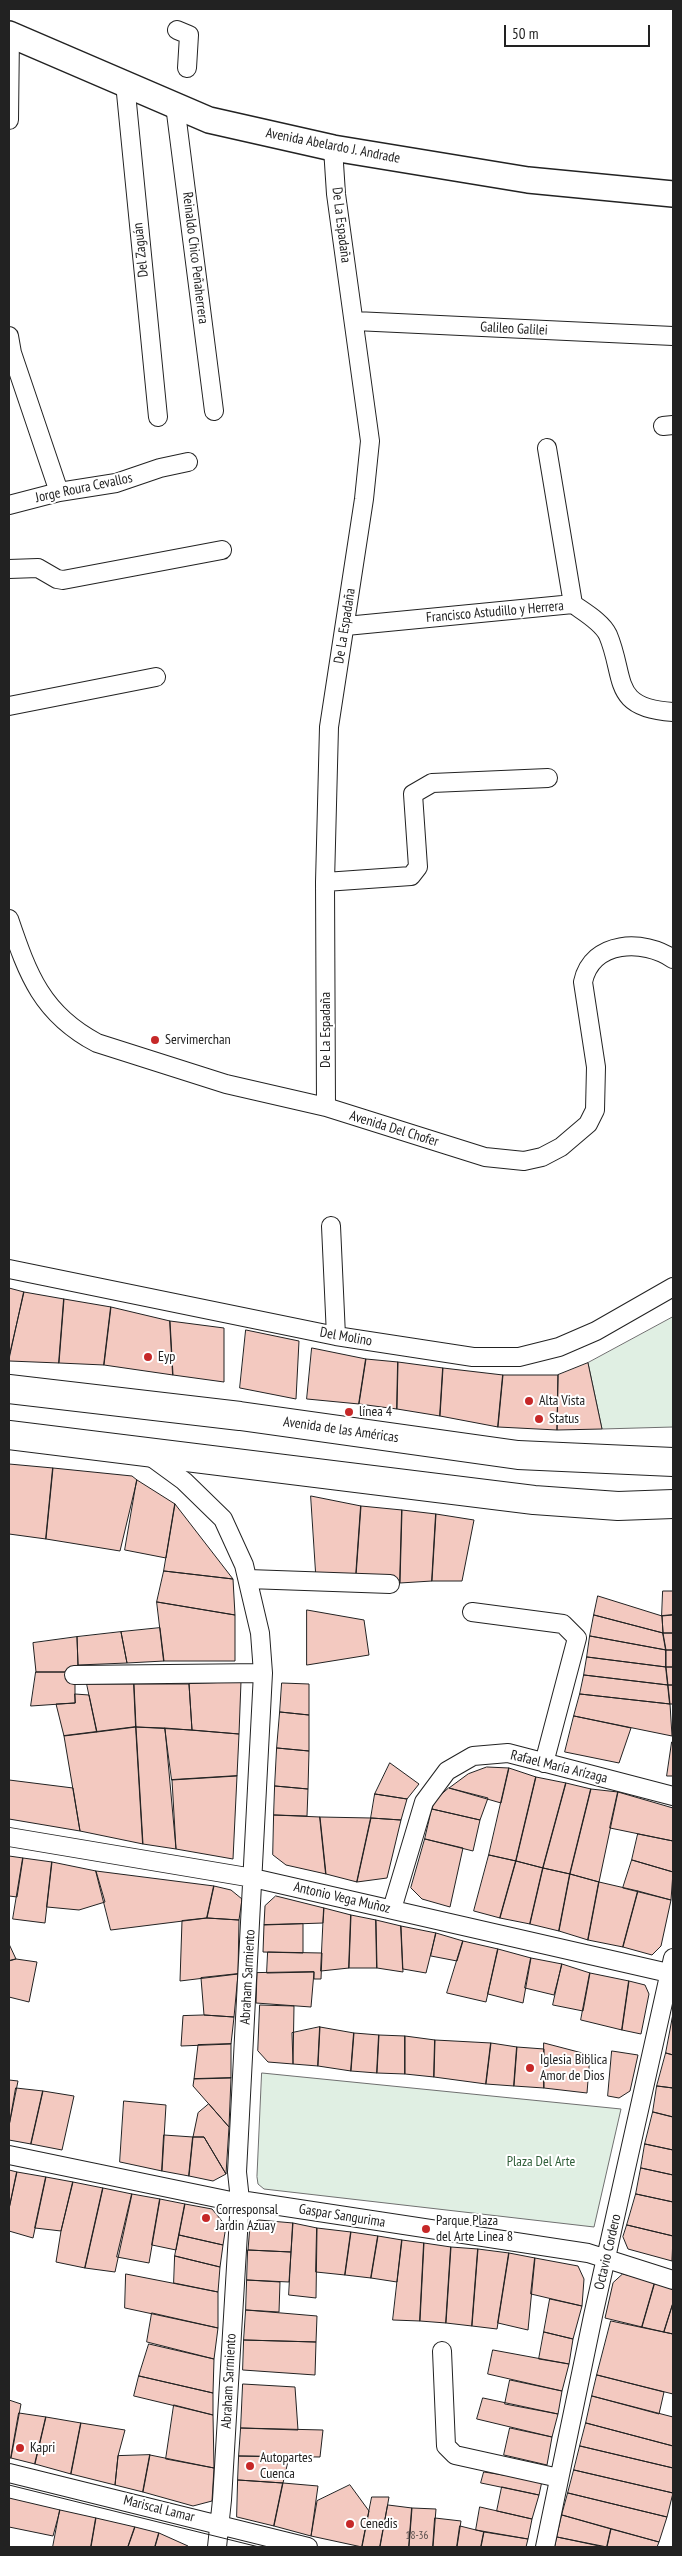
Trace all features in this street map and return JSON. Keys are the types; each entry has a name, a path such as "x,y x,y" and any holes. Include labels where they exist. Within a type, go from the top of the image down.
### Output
{"main road":[{"name":"Avenida de las Américas","path":"9,1389 240,1416 518,1455 673,1462"},
{"path":"9,1435 534,1500 618,1506 673,1504"}],"street":[{"path":"177,30 189,35 187,68"},
{"path":"9,35 9,120"},
{"name":"Avenida Abelardo J. Andrade","path":"9,35 126,83 209,120 333,148 528,180 673,194"},
{"name":"Del Zaguán","path":"126,83 158,418"},
{"name":"Reinaldo Chico Peñaherrera","path":"175,105 214,411"},
{"name":"De La Espadaña","path":"326,1107 325,882 329,727 346,626 364,499 370,441 336,194 333,148"},
{"name":"Galileo Galilei","path":"355,322 673,336"},
{"path":"9,336 12,353 59,492"},
{"path":"547,448 573,604"},
{"name":"Jorge Roura Cevallos","path":"9,505 59,492 116,483 160,468 188,462"},
{"path":"9,569 41,569 57,579 63,580 222,550"},
{"name":"Francisco Astudillo y Herrera","path":"346,626 573,604 594,619 607,634 622,689 632,700 654,710 673,712"},
{"path":"9,706 156,678"},
{"path":"325,882 411,876 418,867 413,794 432,783 548,778"},
{"name":"Avenida Del Chofer","path":"9,919 22,958 43,1000 82,1034 98,1043 226,1084 326,1107 485,1157 524,1160 542,1157 561,1147 588,1124 595,1110 597,1097 596,1067 583,982 585,972 591,963 615,947 640,945 654,948 673,959"},
{"path":"330,1226 336,1336"},
{"name":"Del Molino","path":"9,1269 336,1336 473,1357 519,1357 559,1347 596,1331 673,1288"},
{"name":"Abraham Sarmiento","path":"142,1450 184,1481 223,1519 248,1579 260,1633 263,1673 237,2172 240,2200 220,2524 216,2547"},
{"path":"248,1579 390,1584"},
{"path":"472,1612 563,1624 577,1638 544,1763"},
{"path":"74,1675 263,1673"},
{"name":"Rafael María Arízaga","path":"392,1910 424,1802 447,1771 473,1756 508,1753 673,1796"},
{"name":"Antonio Vega Muñoz","path":"9,1837 253,1878 392,1910 672,1969"},
{"name":"Octavio Cordero","path":"545,2547 672,1969"},
{"name":"Gaspar Sangurima","path":"9,2155 231,2201 240,2200 588,2253 673,2280"},
{"path":"442,2351 446,2446 455,2455 559,2478"},
{"name":"Mariscal Lamar","path":"9,2473 308,2547"}],"green space":[{"path":"673,1317 673,1427 602,1429 588,1363"},
{"name":"Plaza Del Arte","path":"262,2073 621,2109 594,2227 264,2189 258,2184 257,2177"}],"building":[{"path":"9,1288 24,1292 9,1357"},
{"path":"24,1292 64,1299 59,1363 9,1361"},
{"path":"64,1299 111,1307 104,1365 59,1363"},
{"path":"111,1307 170,1321 173,1375 104,1365"},
{"path":"170,1321 224,1328 224,1382 173,1375"},
{"path":"246,1330 299,1341 296,1399 240,1388"},
{"path":"312,1348 366,1359 359,1404 307,1399"},
{"path":"366,1359 398,1362 397,1409 359,1404"},
{"path":"398,1362 443,1368 440,1416 397,1409"},
{"path":"588,1363 602,1429 557,1430 558,1375"},
{"path":"443,1368 503,1375 498,1427 440,1416"},
{"name":"Alta Vista","path":"503,1375 558,1375 557,1430 498,1427"},
{"path":"9,1464 53,1468 46,1539 9,1534"},
{"path":"53,1468 132,1476 137,1480 120,1551 46,1539"},
{"path":"137,1480 175,1504 166,1558 125,1550"},
{"path":"311,1496 361,1506 356,1576 316,1573"},
{"path":"175,1504 233,1579 164,1571"},
{"path":"361,1506 402,1510 400,1583 356,1576"},
{"path":"402,1510 436,1514 432,1581 400,1583"},
{"path":"436,1514 474,1520 462,1581 432,1581"},
{"path":"164,1571 233,1579 235,1615 157,1602"},
{"path":"663,1591 673,1591 673,1615 662,1616"},
{"path":"598,1596 662,1616 663,1633 594,1615"},
{"path":"157,1602 235,1615 235,1661 164,1661"},
{"path":"307,1610 364,1620 369,1655 307,1665"},
{"path":"594,1615 663,1633 666,1650 590,1636"},
{"path":"673,1615 673,1633 663,1633 662,1616"},
{"path":"160,1628 164,1661 127,1663 121,1632"},
{"path":"121,1632 127,1663 78,1665 77,1637"},
{"path":"663,1633 673,1633 673,1650 666,1650"},
{"path":"590,1636 666,1650 666,1667 587,1657"},
{"path":"77,1637 78,1665 67,1672 36,1672 33,1643"},
{"path":"666,1650 673,1650 673,1667 666,1667"},
{"path":"587,1657 666,1667 668,1685 584,1675"},
{"path":"666,1667 673,1667 673,1685 668,1685"},
{"path":"36,1672 67,1672 75,1684 75,1703 31,1706"},
{"path":"584,1675 668,1685 670,1704 580,1694"},
{"path":"241,1682 239,1734 192,1730 189,1684"},
{"path":"282,1683 309,1684 309,1715 280,1712"},
{"path":"87,1684 134,1684 136,1727 97,1732"},
{"path":"134,1684 189,1684 192,1730 136,1727"},
{"path":"668,1685 673,1685 673,1704 670,1704"},
{"path":"75,1694 89,1695 97,1732 64,1736 56,1704 75,1703"},
{"path":"580,1694 670,1704 672,1736 574,1716"},
{"path":"280,1712 309,1715 309,1751 277,1748"},
{"path":"574,1716 631,1728 619,1763 565,1752"},
{"path":"136,1727 143,1844 80,1831 64,1736"},
{"path":"136,1727 165,1728 176,1849 143,1844"},
{"path":"165,1728 239,1734 237,1776 172,1780"},
{"path":"672,1742 673,1776 667,1776"},
{"path":"277,1748 309,1751 308,1789 275,1786"},
{"path":"390,1763 419,1784 407,1799 375,1794"},
{"path":"487,1767 509,1768 501,1803 449,1788 468,1774"},
{"path":"509,1768 536,1777 516,1861 489,1855"},
{"path":"237,1776 233,1859 176,1849 172,1780"},
{"path":"536,1777 566,1783 543,1868 516,1861"},
{"path":"9,1780 73,1788 80,1831 9,1819"},
{"path":"566,1783 591,1789 570,1874 543,1868"},
{"path":"275,1786 308,1789 307,1816 274,1815"},
{"path":"449,1788 488,1798 480,1820 432,1809 434,1801"},
{"path":"591,1789 618,1792 599,1882 570,1874"},
{"path":"618,1792 673,1808 673,1841 610,1828"},
{"path":"375,1794 407,1799 401,1820 371,1818"},
{"path":"432,1809 480,1820 473,1851 425,1839"},
{"path":"274,1815 320,1817 326,1874 286,1865 273,1855"},
{"path":"320,1817 371,1818 357,1882 326,1874"},
{"path":"371,1818 401,1820 387,1878 357,1882"},
{"path":"638,1834 673,1841 673,1872 632,1860"},
{"path":"425,1839 463,1848 450,1907 422,1899 411,1888"},
{"path":"489,1855 516,1861 500,1918 474,1911"},
{"path":"9,1856 23,1858 17,1897 9,1896"},
{"path":"23,1858 52,1862 45,1923 13,1919"},
{"path":"632,1860 673,1872 671,1900 623,1888"},
{"path":"516,1861 543,1868 530,1924 500,1918"},
{"path":"52,1862 96,1871 105,1902 79,1910 47,1907"},
{"path":"543,1868 570,1874 559,1931 530,1924"},
{"path":"96,1871 214,1886 207,1918 111,1930"},
{"path":"570,1874 599,1882 588,1940 559,1931"},
{"path":"599,1882 638,1891 623,1947 588,1940"},
{"path":"214,1886 231,1890 242,1899 239,1920 207,1918"},
{"path":"638,1891 671,1900 661,1946 652,1955 623,1947"},
{"path":"276,1896 324,1908 323,1923 264,1925 265,1906"},
{"path":"324,1908 351,1915 349,1968 321,1971"},
{"path":"351,1915 376,1920 377,1968 349,1968"},
{"path":"207,1918 239,1920 238,1974 180,1981 182,1921"},
{"path":"376,1920 401,1926 403,1972 377,1968"},
{"path":"303,1924 303,1953 263,1952 264,1925"},
{"path":"401,1926 436,1933 426,1973 403,1969"},
{"path":"436,1933 463,1941 457,1961 431,1956"},
{"path":"463,1941 498,1949 486,2002 447,1993"},
{"path":"9,1944 16,1959 9,1961"},
{"path":"498,1949 531,1958 523,2003 488,1994"},
{"path":"268,1952 322,1953 321,1979 314,1979 314,1972 267,1973"},
{"path":"531,1958 562,1964 554,1995 525,1988"},
{"path":"16,1959 37,1962 29,2002 9,1997 9,1961"},
{"path":"562,1964 590,1973 583,2011 553,2005"},
{"path":"314,1972 311,2007 256,2003 257,1973"},
{"path":"590,1973 629,1981 622,2030 581,2020"},
{"path":"238,1974 234,2017 204,2015 201,1978"},
{"path":"629,1981 645,1985 649,1994 641,2034 622,2030"},
{"path":"260,2005 294,2006 293,2064 268,2062 258,2051"},
{"path":"673,2014 673,2055 666,2053"},
{"path":"183,2016 234,2017 231,2044 181,2046"},
{"path":"320,2027 354,2033 351,2071 318,2066"},
{"path":"320,2027 318,2066 293,2064 292,2033"},
{"path":"354,2033 379,2035 377,2073 351,2071"},
{"path":"379,2035 405,2036 405,2074 377,2073"},
{"path":"405,2036 435,2040 434,2077 405,2074"},
{"path":"435,2040 491,2043 486,2084 434,2077"},
{"path":"491,2043 517,2047 514,2086 486,2084"},
{"path":"544,2043 590,2055 587,2093 544,2088"},
{"path":"231,2044 231,2078 194,2079 198,2045"},
{"path":"517,2047 544,2049 544,2088 514,2086"},
{"path":"612,2051 638,2055 630,2091 619,2098 608,2096"},
{"path":"666,2053 673,2055 673,2088 657,2086"},
{"path":"231,2078 229,2127 193,2086 194,2079"},
{"path":"9,2080 18,2081 9,2126"},
{"path":"657,2086 673,2088 673,2117 653,2112"},
{"path":"16,2088 43,2091 31,2144 9,2140 9,2126"},
{"path":"43,2091 74,2096 62,2150 31,2144"},
{"path":"124,2101 166,2105 162,2171 120,2162"},
{"path":"209,2104 229,2127 226,2174 204,2137 193,2137 198,2113"},
{"path":"653,2112 673,2117 673,2150 645,2144"},
{"path":"164,2135 193,2137 189,2176 162,2171"},
{"path":"193,2137 204,2137 226,2174 213,2181 189,2176"},
{"path":"645,2144 673,2150 673,2175 641,2168"},
{"path":"641,2168 673,2175 673,2202 636,2194"},
{"path":"9,2170 17,2172 9,2209"},
{"path":"17,2172 46,2177 33,2238 9,2231 9,2209"},
{"path":"46,2177 73,2182 61,2231 35,2228"},
{"path":"73,2182 103,2188 85,2268 56,2262 61,2231"},
{"path":"103,2188 132,2194 115,2272 85,2268"},
{"path":"132,2194 160,2199 149,2263 117,2257"},
{"path":"636,2194 673,2202 673,2236 627,2225"},
{"path":"160,2199 185,2204 176,2250 152,2245"},
{"path":"185,2204 212,2209 226,2226 223,2245 179,2235"},
{"path":"259,2220 293,2223 291,2252 248,2250 250,2225"},
{"path":"293,2223 317,2228 316,2298 289,2295"},
{"path":"627,2225 673,2236 672,2261 628,2249 623,2237"},
{"path":"317,2228 351,2232 345,2275 316,2272"},
{"path":"351,2232 378,2236 371,2278 345,2275"},
{"path":"179,2235 223,2245 220,2267 175,2256"},
{"path":"378,2236 402,2240 397,2282 371,2278"},
{"path":"402,2240 424,2243 420,2321 393,2320"},
{"path":"424,2243 451,2247 446,2323 420,2321"},
{"path":"451,2247 478,2249 472,2326 446,2323"},
{"path":"478,2249 509,2253 497,2329 472,2326"},
{"path":"248,2250 291,2252 289,2282 247,2280"},
{"path":"509,2253 535,2258 528,2330 498,2323"},
{"path":"175,2256 220,2267 218,2292 174,2283"},
{"path":"535,2258 578,2266 584,2279 582,2306 531,2294"},
{"path":"126,2274 218,2292 218,2328 125,2308"},
{"path":"623,2274 655,2282 642,2327 605,2318 613,2283"},
{"path":"247,2280 280,2282 279,2312 246,2310"},
{"path":"655,2282 673,2287 673,2303 664,2332 642,2327"},
{"path":"550,2299 582,2306 573,2339 544,2332"},
{"path":"673,2303 673,2334 664,2332"},
{"path":"246,2310 317,2316 316,2342 244,2340"},
{"path":"152,2313 218,2328 214,2359 147,2342"},
{"path":"611,2321 673,2334 673,2394 597,2375"},
{"path":"544,2332 573,2339 569,2364 539,2359"},
{"path":"244,2340 316,2342 315,2375 243,2370"},
{"path":"149,2344 214,2359 213,2393 139,2376"},
{"path":"493,2350 569,2364 562,2391 488,2374"},
{"path":"597,2375 664,2392 659,2414 592,2396"},
{"path":"139,2376 213,2393 213,2415 134,2396"},
{"path":"510,2380 562,2391 558,2414 505,2404"},
{"path":"243,2384 295,2387 298,2430 241,2428"},
{"path":"592,2396 673,2417 673,2446 586,2423"},
{"path":"483,2398 558,2414 552,2437 477,2419"},
{"path":"9,2400 21,2404 11,2458 9,2458"},
{"path":"174,2405 213,2415 214,2468 166,2459"},
{"path":"19,2413 46,2417 35,2464 11,2458"},
{"path":"46,2417 81,2423 71,2474 35,2464"},
{"path":"81,2423 125,2430 118,2456 115,2485 71,2474"},
{"path":"586,2423 673,2446 673,2468 580,2446"},
{"path":"241,2428 323,2430 320,2457 239,2456"},
{"path":"510,2428 552,2437 547,2465 504,2455"},
{"path":"580,2446 673,2468 673,2493 574,2470"},
{"path":"150,2455 214,2468 212,2501 193,2506 143,2492"},
{"path":"150,2455 143,2492 115,2485 118,2456"},
{"path":"239,2456 289,2457 283,2483 238,2480"},
{"path":"574,2470 673,2493 667,2517 568,2493"},
{"path":"484,2472 542,2481 539,2495 481,2483"},
{"path":"238,2480 283,2483 274,2526 237,2517"},
{"path":"283,2483 318,2486 311,2536 274,2526"},
{"path":"350,2485 369,2511 362,2547 311,2536 317,2501"},
{"path":"502,2487 539,2495 532,2519 497,2511"},
{"path":"568,2493 667,2517 659,2542 562,2515"},
{"path":"372,2497 389,2497 380,2547 362,2547"},
{"path":"9,2498 60,2510 53,2536 9,2527"},
{"path":"388,2505 412,2508 409,2547 380,2547"},
{"path":"480,2507 532,2519 528,2539 476,2530"},
{"path":"412,2508 436,2509 433,2547 409,2547"},
{"path":"60,2510 96,2518 91,2547 53,2547"},
{"path":"562,2515 611,2529 607,2547 557,2537"},
{"path":"96,2518 135,2527 128,2547 91,2547"},
{"path":"435,2518 461,2521 457,2547 433,2547"},
{"path":"460,2526 484,2532 481,2547 457,2547"},
{"path":"135,2527 159,2533 155,2547 128,2547"},
{"path":"611,2529 659,2542 657,2547 607,2547"},
{"path":"484,2532 528,2539 526,2547 481,2547"},
{"path":"159,2533 188,2546 189,2547 155,2547"},
{"path":"557,2537 604,2547 555,2547"}],"tram line":[{"path":"9,2485 259,2547"}],"place":[{"name":"Servimerchan","path":"155,1040"},
{"name":"Eyp","path":"148,1357"},
{"name":"Alta Vista","path":"529,1401"},
{"name":"línea 4","path":"349,1412"},
{"name":"Status","path":"539,1419"},
{"name":"Iglesia Biblica Amor de Dios","path":"530,2068"},
{"name":"Corresponsal Jardin Azuay","path":"206,2218"},
{"name":"Parque Plaza del Arte Linea 8","path":"426,2229"},
{"name":"Kapri","path":"20,2448"},
{"name":"Autopartes Cuenca","path":"250,2466"},
{"name":"Cenedis","path":"350,2524"}]}
